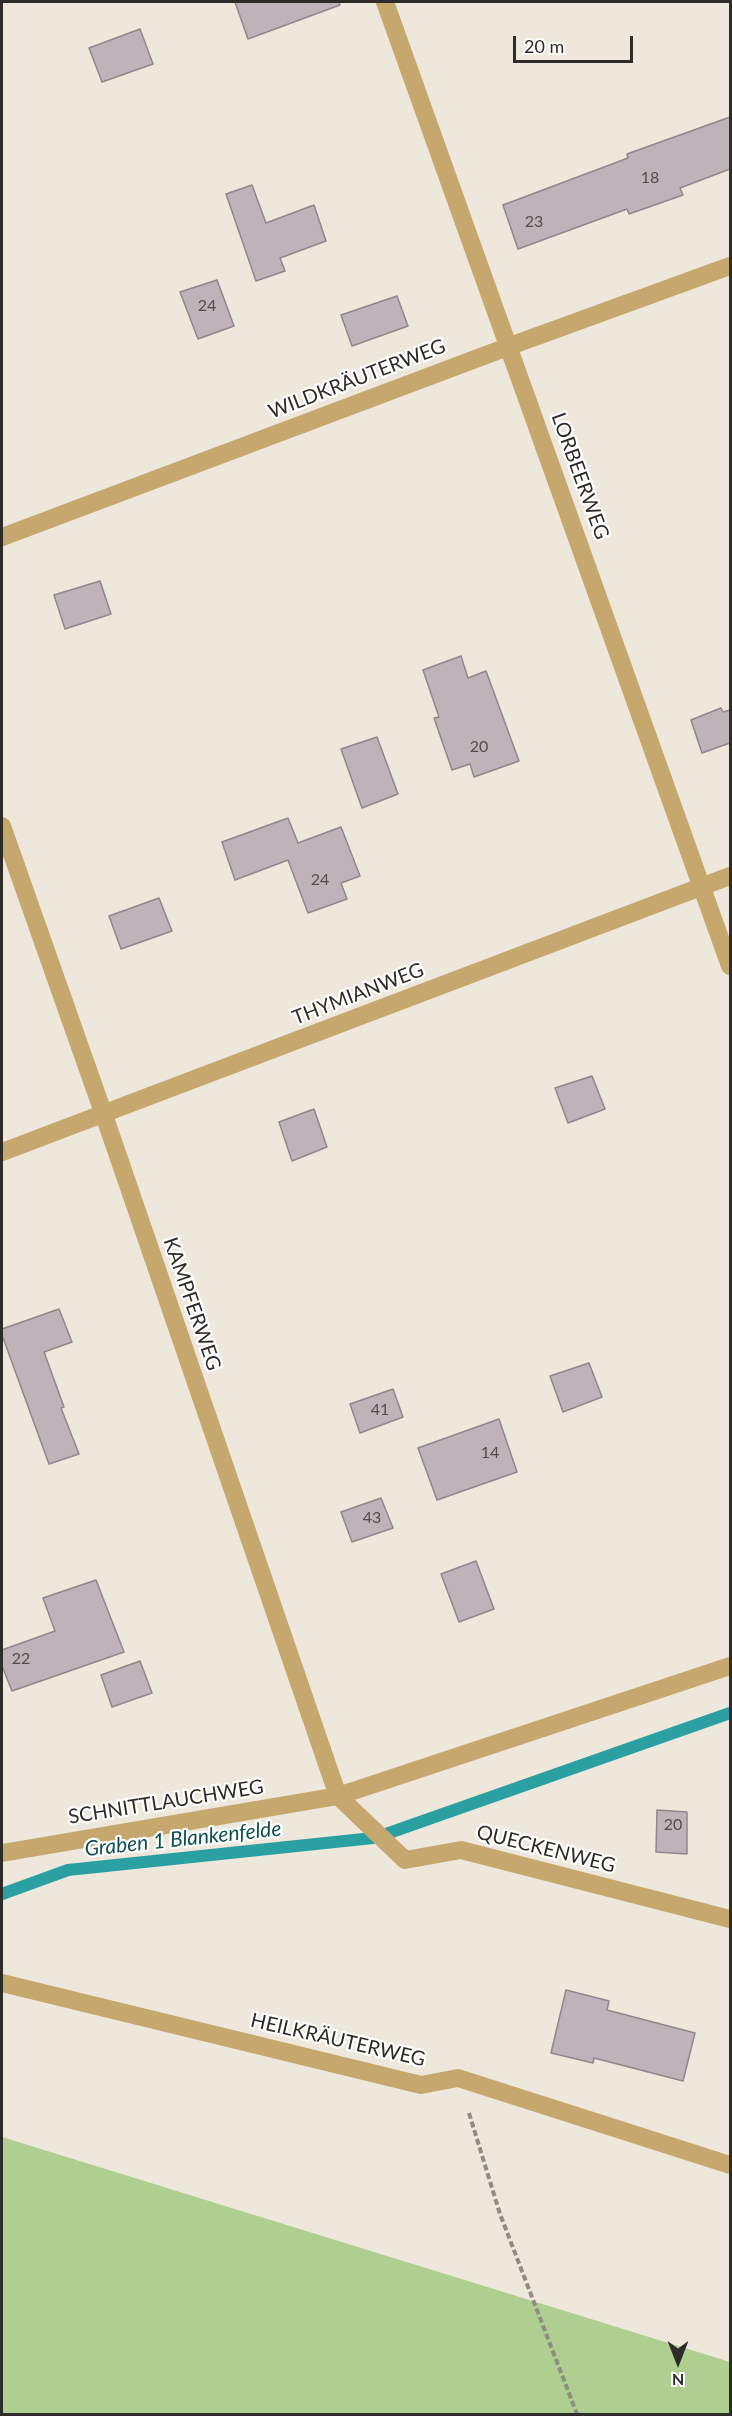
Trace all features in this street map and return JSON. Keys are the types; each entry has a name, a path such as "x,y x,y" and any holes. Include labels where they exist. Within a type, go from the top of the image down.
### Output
{"lane":[{"name":"LORBEERWEG","path":"385,2 730,966"},
{"name":"WILDKRÄUTERWEG","path":"2,537 510,346 730,267"},
{"name":"KAMPFERWEG","path":"2,826 104,1115 338,1797"},
{"name":"THYMIANWEG","path":"2,1152 730,876"},
{"name":"SCHNITTLAUCHWEG","path":"2,1853 338,1797 730,1666"},
{"name":"QUECKENWEG","path":"338,1797 405,1860 461,1850 730,1919"},
{"name":"HEILKRÄUTERWEG","path":"2,1983 421,2085 459,2078 730,2165"}],"path":[{"path":"459,2078 500,2214 577,2415"}],"green space":[{"path":"2,2137 730,2362 730,2414 2,2414"}],"building":[{"path":"235,2 339,2 340,5 248,39"},
{"path":"140,29 153,64 102,82 89,48"},
{"path":"730,117 730,169 680,188 683,195 629,214 627,209 518,249 503,205 628,158 627,154"},
{"path":"252,185 266,223 314,205 326,241 280,258 285,271 256,281 226,194"},
{"path":"217,280 234,326 198,339 180,292"},
{"path":"397,296 408,326 352,346 341,315"},
{"path":"100,581 111,614 65,629 54,595"},
{"path":"461,656 468,678 486,671 519,761 474,777 470,764 452,770 434,718 439,717 423,670"},
{"path":"721,708 723,712 730,710 730,743 702,753 691,720"},
{"path":"377,737 398,794 362,808 341,749"},
{"path":"288,818 298,843 341,827 360,876 341,883 347,899 308,913 288,860 235,880 222,842"},
{"path":"159,898 172,931 121,949 109,916"},
{"path":"592,1076 605,1109 568,1123 555,1088"},
{"path":"314,1109 327,1147 292,1161 279,1122"},
{"path":"59,1309 72,1342 44,1352 64,1407 61,1408 79,1454 49,1464 2,1335 2,1329"},
{"path":"589,1363 602,1397 563,1412 550,1376"},
{"path":"393,1389 403,1417 360,1433 350,1404"},
{"path":"499,1419 517,1472 437,1500 418,1448"},
{"path":"381,1498 393,1528 352,1542 341,1512"},
{"path":"476,1561 494,1609 459,1622 441,1574"},
{"path":"96,1580 124,1652 12,1691 2,1666 2,1650 55,1631 43,1598"},
{"path":"140,1661 152,1693 112,1707 101,1675"},
{"path":"657,1810 687,1812 687,1854 656,1852"},
{"path":"566,1990 609,2001 607,2010 695,2033 683,2081 594,2058 593,2063 551,2053"}],"waterway":[{"name":"Graben 1 Blankenfelde","path":"386,1834 730,1713"},
{"name":"Graben 1 Blankenfelde","path":"2,1894 68,1870 373,1838"}]}
